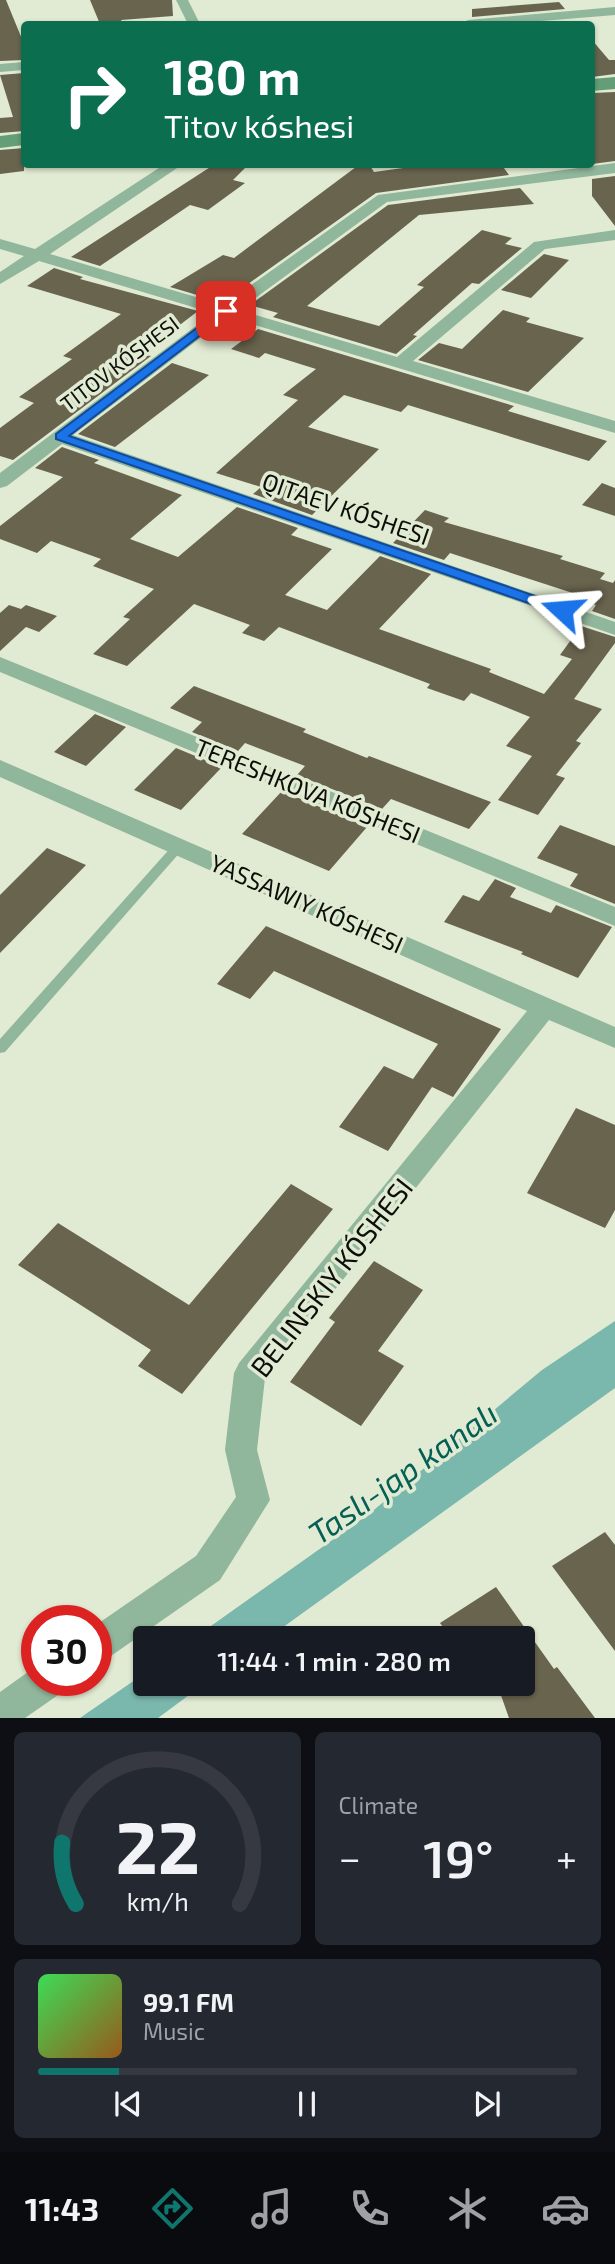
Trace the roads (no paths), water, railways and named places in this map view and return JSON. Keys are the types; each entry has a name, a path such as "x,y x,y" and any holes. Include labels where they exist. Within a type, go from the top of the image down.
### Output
{"street":[{"path":"182,0 192,21"},
{"path":"502,21 615,11"},
{"path":"0,68 21,66"},
{"path":"595,85 615,83"},
{"path":"0,142 21,139"},
{"path":"0,279 170,168"},
{"name":"TITOV KÓSHESI","path":"0,482 226,311 383,198 615,168"},
{"path":"400,363 540,245 615,234"},
{"path":"0,244 615,427"},
{"name":"QITAEV KÓSHESI","path":"60,437 615,629"},
{"name":"TERESHKOVA KÓSHESI","path":"0,664 615,917"},
{"name":"YASSAWIY KÓSHESI","path":"0,768 615,1038"},
{"name":"BELINSKIY KÓSHESI","path":"112,1635 208,1568 253,1500 241,1450 250,1373 545,1007"},
{"path":"0,1714 25,1696"}],"lane":[{"path":"0,1048 178,847"}],"water":[{"path":"615,1321 615,1388 285,1626 211,1626 369,1514 542,1370"},
{"path":"133,1681 133,1696 188,1696 158,1718 80,1718"}],"water label":[{"name":"Taslı-jap kanalı","path":"402,1472"}]}
